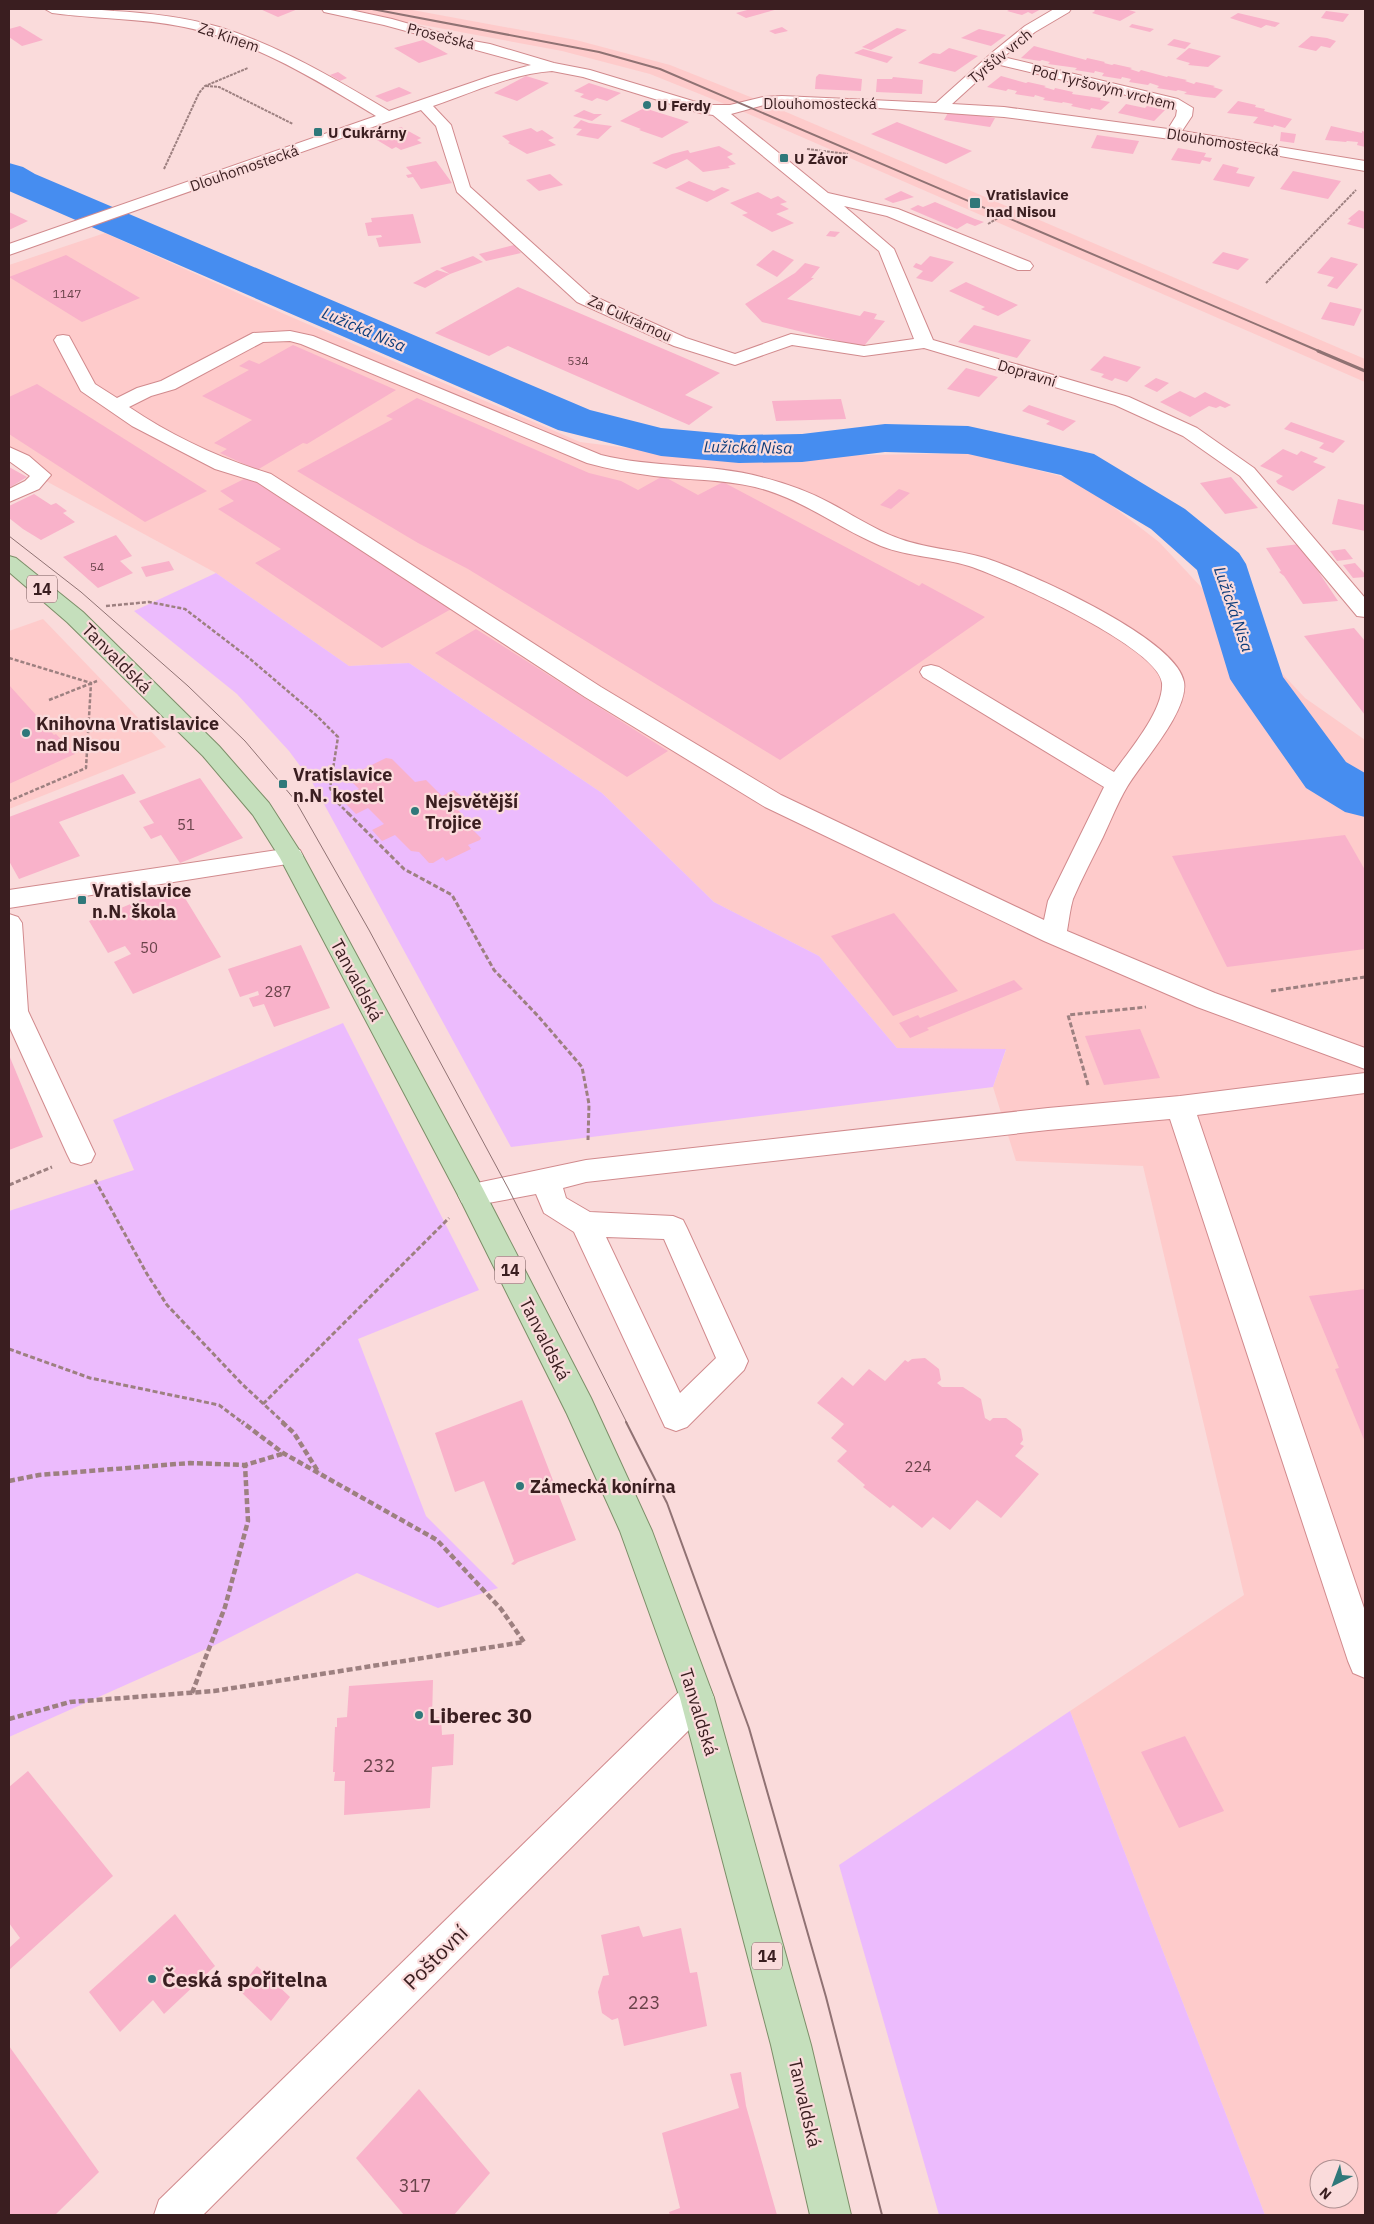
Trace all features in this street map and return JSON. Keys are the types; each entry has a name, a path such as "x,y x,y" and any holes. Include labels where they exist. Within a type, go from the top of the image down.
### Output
{"main road":[{"name":"Tanvaldská","path":"9,562 75,617 211,751 261,809 291,856 472,1195 580,1408 629,1515 697,1698 791,2045 831,2215"}],"street":[{"name":"Za Kinem","path":"52,9 185,23 243,40 305,67 388,117"},
{"name":"Prosečská","path":"329,9 387,22 460,43 494,49 552,67"},
{"name":"Tyršův vrch","path":"940,107 993,59 1049,16 1064,9"},
{"path":"460,43 480,55 496,79"},
{"name":"Pod Tyršovým vrchem","path":"993,59 1173,102 1185,108 1184,116 1172,134"},
{"name":"Dlouhomostecká","path":"9,250 496,79 536,68 552,67 585,73 694,108 718,111 763,101 782,100 940,107 1004,112 1172,134 1365,166"},
{"name":"Za Cukrárnou","path":"423,104 443,125 463,189 583,298 680,342 735,360 791,339 864,351 925,343"},
{"path":"718,111 886,249 925,343"},
{"path":"825,197 892,212 1024,266"},
{"path":"116,406 144,392 168,385 259,337 290,336 307,340 594,460 642,470 732,478 770,485 798,494 869,534 890,543 910,550 950,555 978,562 1010,574 1095,617 1148,649 1166,666 1173,681 1171,695 1155,729 1117,784 1060,901 1053,935"},
{"path":"63,340 88,387 139,422 222,465 264,478 593,692 773,801 1053,935 1206,1000 1365,1059"},
{"name":"Dopravní","path":"925,343 1122,401 1190,432 1247,472 1365,612"},
{"path":"9,453 22,460 41,475 32,485 9,496"},
{"path":"1344,586 1365,591"},
{"path":"931,672 1117,784"},
{"path":"9,899 291,856"},
{"path":"9,923 15,1011 81,1154"},
{"path":"472,1195 546,1181 586,1171 1048,1119 1180,1107 1365,1083"},
{"path":"1180,1107 1365,1660"},
{"path":"546,1181 554,1205 585,1224 673,1228 733,1361 676,1417 585,1224"},
{"name":"Poštovní","path":"174,2215 697,1698"}],"path":[{"path":"163,170 199,93 205,86 281,56"},
{"path":"205,86 220,87 297,126"},
{"path":"1266,283 1358,188"},
{"path":"75,617 98,606 149,602 185,609 249,658 317,716 338,737 330,788 336,801 404,870 452,895 494,970 538,1016 582,1067 589,1104 586,1171"},
{"path":"9,658 91,683"},
{"path":"49,700 100,679"},
{"path":"9,801 86,768 91,683"},
{"path":"9,1185 81,1154 147,1274 167,1306 294,1433 319,1474"},
{"path":"263,1404 472,1195"},
{"path":"9,1349 90,1378 219,1405 283,1453 437,1540 501,1609 524,1642 214,1691 70,1702 9,1720"},
{"path":"9,1481 38,1475 190,1462 245,1465 283,1453"},
{"path":"192,1692 224,1607 248,1521 245,1465"}],"shaded area":[{"path":"337,9 407,9 576,40 670,65 758,100 1365,359 1365,382 737,109 650,74 562,51"},
{"path":"105,233 282,313 580,442 708,458 969,453 1080,481 1159,542 1305,698 1365,740 1365,2215 1265,2215 1070,1711 1244,1595 1143,1166 1016,1161 993,1087 1006,1050 897,1048 819,956 714,902 602,793 409,663 349,666 216,573 9,461 9,265"},
{"path":"216,573 349,666 409,663 602,793 714,902 819,956 897,1048 1006,1049 993,1087 511,1147 312,782 289,751 237,694 134,611"},
{"path":"43,619 166,747 9,809 9,631"},
{"path":"343,1023 479,1290 358,1339 426,1516 498,1588 438,1608 357,1573 215,1645 9,1737 9,1211 134,1170 113,1120"},
{"path":"1070,1711 1265,2215 939,2215 839,1865"}],"building":[{"path":"260,9 298,9 278,17"},
{"path":"751,9 778,9 746,18 736,13"},
{"path":"1011,9 1041,9 1032,14 1028,12 1022,15 1007,11"},
{"path":"1093,9 1125,9 1136,12 1120,21 1092,13 1095,11"},
{"path":"1326,11 1349,14 1343,22 1321,18"},
{"path":"1238,13 1280,23 1275,27 1266,25 1261,28 1230,18"},
{"path":"1132,24 1154,29 1150,32 1129,27"},
{"path":"20,26 43,40 22,46 9,37 9,29"},
{"path":"782,27 788,31 775,34 769,31"},
{"path":"897,28 907,30 871,50 862,47"},
{"path":"979,29 1006,35 991,46 961,38"},
{"path":"1311,36 1336,41 1330,48 1321,46 1316,51 1298,47"},
{"path":"1174,39 1191,43 1185,49 1167,45"},
{"path":"423,40 448,54 419,63 394,48"},
{"path":"1034,46 1086,60 1087,58 1132,68 1130,69 1139,72 1141,70 1187,80 1185,81 1194,84 1196,82 1215,86 1213,87 1223,90 1215,98 1184,94 1187,92 1157,88 1159,86 1150,83 1148,85 1129,82 1131,79 1102,76 1104,73 1075,70 1077,68 1048,64 1050,62 1042,60 1021,58"},
{"path":"949,48 978,56 955,72 918,63 933,53 940,54"},
{"path":"1189,48 1221,56 1208,67 1188,65 1190,63 1176,59"},
{"path":"863,49 893,57 887,63 854,53"},
{"path":"338,72 347,78 340,81 330,75"},
{"path":"819,74 862,79 861,91 815,89 816,77"},
{"path":"526,76 549,83 517,101 494,93"},
{"path":"1001,76 1046,86 1044,87 1054,90 1055,88 1073,92 1072,94 1101,98 1100,100 1110,102 1101,110 1091,108 1090,110 1071,106 1073,104 1043,100 1045,98 1035,95 1034,97 1015,94 1017,91 987,87"},
{"path":"893,77 923,80 922,94 876,92 877,79 892,79"},
{"path":"589,83 621,93 607,101 597,98 592,101 580,97 584,94 574,91"},
{"path":"399,87 412,93 387,102 375,96"},
{"path":"1238,101 1256,105 1255,107 1265,109 1264,111 1292,119 1285,128 1274,125 1273,127 1253,123 1258,117 1227,113"},
{"path":"1126,104 1165,110 1154,121 1118,113"},
{"path":"644,108 689,122 662,138 620,121"},
{"path":"584,110 594,114 602,114 592,121 573,116"},
{"path":"949,111 995,118 990,127 944,120"},
{"path":"581,120 612,126 598,139 576,135 582,129 573,128"},
{"path":"897,122 972,151 946,164 871,134"},
{"path":"1331,126 1362,133 1362,131 1365,132 1365,147 1357,145 1358,142 1325,140"},
{"path":"401,127 421,138 417,140 422,143 401,150 396,147 392,149 372,137"},
{"path":"531,128 537,132 542,130 554,138 548,140 556,145 527,154 508,143 510,142 502,136"},
{"path":"1281,132 1296,134 1294,143 1280,141"},
{"path":"1097,135 1139,141 1133,154 1091,148"},
{"path":"719,146 733,154 727,157 736,164 728,166 730,168 703,172 687,159 666,169 652,163 672,154 688,150 690,153"},
{"path":"1178,148 1206,153 1204,157 1212,158 1210,162 1202,160 1200,164 1171,160"},
{"path":"436,161 452,183 421,189 413,177 408,178 406,175 412,174 406,167"},
{"path":"1223,164 1239,168 1236,173 1255,177 1249,187 1213,180"},
{"path":"1293,171 1341,181 1328,199 1280,189"},
{"path":"550,174 563,185 539,191 526,180"},
{"path":"689,181 714,191 722,187 730,190 707,202 675,188"},
{"path":"901,191 914,197 893,203 884,199"},
{"path":"758,192 771,199 778,196 787,202 780,204 789,209 776,214 794,223 772,232 742,215 748,213 730,203"},
{"path":"935,202 984,222 975,226 967,223 957,229 910,209 918,205 923,207"},
{"path":"1359,210 1365,212 1365,229 1347,224 1351,220 1348,219"},
{"path":"9,212 28,221 9,230"},
{"path":"413,214 421,243 379,247 376,238 382,237 381,235 368,236 365,223 372,222 371,218"},
{"path":"830,231 840,232 835,237 826,236"},
{"path":"514,245 521,253 486,261 479,254"},
{"path":"773,250 794,260 777,277 756,265"},
{"path":"1223,252 1249,259 1238,270 1212,263"},
{"path":"66,255 140,298 82,322 9,277"},
{"path":"473,256 483,262 450,274 440,268"},
{"path":"930,256 954,262 932,282 916,278 923,271 913,267 916,263 921,265"},
{"path":"1331,257 1358,264 1337,289 1327,286 1334,277 1317,273"},
{"path":"805,263 820,267 811,278 814,278 787,299 860,316 864,311 877,314 874,319 885,321 863,347 762,322 745,304 795,273"},
{"path":"437,270 450,274 425,288 413,283"},
{"path":"966,282 1018,305 998,316 981,309 985,307 949,291"},
{"path":"518,287 720,373 685,395 713,407 689,425 508,346 489,356 435,333"},
{"path":"1330,302 1362,309 1354,326 1321,319"},
{"path":"974,325 1031,340 1017,358 958,342"},
{"path":"293,345 396,390 307,444 303,443 257,470 220,453 227,449 214,443 252,420 202,396 249,370 239,366 249,360 259,364"},
{"path":"1104,356 1141,367 1127,382 1115,378 1112,381 1101,377 1104,374 1090,370"},
{"path":"966,368 998,377 979,397 947,389"},
{"path":"1156,378 1169,383 1157,392 1144,386"},
{"path":"37,384 207,491 145,522 9,434 9,397"},
{"path":"1180,391 1195,398 1205,392 1231,405 1225,408 1209,406 1190,417 1160,402"},
{"path":"417,398 589,473 621,481 638,490 663,476 698,495 723,482 919,586 922,583 985,617 780,760 468,569 418,543 297,471 393,419 386,416"},
{"path":"841,399 846,419 776,421 772,401"},
{"path":"1029,405 1076,421 1063,431 1046,424 1050,421 1022,411"},
{"path":"1291,422 1345,441 1333,453 1319,448 1324,443 1284,429"},
{"path":"1283,449 1297,455 1301,451 1318,458 1313,462 1326,467 1293,491 1278,484 1276,481 1283,476 1260,466"},
{"path":"9,467 27,477 9,488"},
{"path":"248,477 453,608 382,648 255,563 281,549 218,509 234,501 220,491"},
{"path":"1231,477 1258,508 1225,514 1200,483"},
{"path":"899,489 910,493 891,509 880,505"},
{"path":"34,494 51,505 56,503 67,511 63,513 75,522 41,540 23,529 9,518 9,506"},
{"path":"1338,499 1365,505 1365,531 1332,524"},
{"path":"116,535 132,556 120,561 133,573 98,588 63,557"},
{"path":"1300,544 1338,601 1303,604 1284,576 1279,572 1281,571 1266,548"},
{"path":"1345,549 1353,559 1337,561 1330,551"},
{"path":"169,561 174,570 146,577 141,567"},
{"path":"1355,563 1365,574 1365,577 1353,578 1343,565"},
{"path":"1354,628 1365,641 1365,715 1304,636"},
{"path":"476,629 668,751 627,777 435,653"},
{"path":"9,685 54,735 56,734 75,754 9,784"},
{"name":"Nejsvětější Trojice","path":"386,758 392,759 415,782 426,780 442,796 454,790 466,800 454,806 470,822 469,826 481,838 480,840 468,845 471,849 446,861 443,857 433,863 429,863 419,852 411,851 395,835 382,841 372,830 384,824 368,808 356,814 340,798 359,789 349,779 351,775"},
{"path":"123,774 136,793 59,822 80,856 19,879 9,861 9,817"},
{"path":"200,778 243,838 180,863 161,835 151,839 143,827 154,823 139,801"},
{"path":"1345,835 1365,870 1365,949 1227,967 1172,856"},
{"path":"177,885 221,957 133,994 114,962 131,954 125,946 108,953 89,921"},
{"path":"894,913 958,991 893,1016 831,936"},
{"path":"301,945 330,1008 274,1027 264,1004 253,1007 249,998 259,995 258,991 240,997 228,969"},
{"path":"1014,980 1023,989 927,1028 929,1030 910,1038 899,1023 918,1015 920,1018"},
{"path":"1140,1029 1160,1078 1104,1085 1085,1036"},
{"path":"9,1055 43,1137 9,1150"},
{"path":"1365,1289 1365,1442 1335,1369 1339,1368 1309,1296"},
{"path":"925,1358 939,1369 941,1380 937,1383 942,1387 963,1387 981,1399 985,1418 990,1421 993,1418 1006,1418 1021,1429 1023,1440 1020,1444 1024,1446 1015,1456 1039,1474 1001,1518 977,1500 950,1530 933,1517 922,1528 893,1505 890,1508 863,1487 865,1485 837,1461 847,1451 831,1438 844,1424 817,1403 842,1377 853,1386 869,1369 885,1381 905,1360 908,1362 912,1359"},
{"name":"Zámecká konírna","path":"522,1400 576,1540 514,1565 511,1564 514,1561 484,1481 455,1492 435,1433"},
{"path":"433,1680 432,1718 441,1717 442,1735 454,1734 453,1765 432,1767 430,1808 344,1815 345,1781 334,1781 335,1772 333,1772 335,1727 337,1727 337,1718 347,1717 349,1686"},
{"path":"1185,1736 1224,1811 1179,1828 1141,1752"},
{"path":"28,1771 113,1876 9,1970 9,1948 20,1938 9,1923 9,1787"},
{"name":"Česká spořitelna","path":"175,1914 215,1966 164,2014 153,2000 120,2032 89,1992"},
{"path":"639,1926 643,1937 681,1928 690,1973 697,1972 707,2026 624,2046 618,2018 612,2020 602,2013 598,1992 603,1976 609,1975 601,1935"},
{"path":"257,1966 290,1997 271,2021 238,1989"},
{"path":"9,2046 99,2172 55,2215 9,2215"},
{"path":"741,2072 746,2106 777,2215 670,2215 669,2212 680,2208 662,2133 739,2108 730,2074"},
{"path":"419,2089 490,2173 454,2215 404,2215 356,2158"}],"waterway":[{"name":"Lužická Nisa","path":"9,175 21,182 574,420 661,442 739,449 802,448 885,438 968,440 1077,464 1168,519 1221,564 1257,679 1326,775 1365,798"}],"tram line":[{"path":"9,536 81,592 188,686 245,741 295,800 369,930 508,1188 627,1423"},
{"path":"626,1422 667,1503 749,1728 826,1997 882,2215"}],"railway":[{"path":"372,9 599,52 660,69 1321,352"},
{"path":"1318,351 1365,371"}],"place":[{"name":"U Ferdy","path":"647,105"},
{"name":"U Cukrárny","path":"318,132"},
{"name":"U Závor","path":"784,158"},
{"name":"Vratislavice nad Nisou","path":"975,203"},
{"name":"Knihovna Vratislavice nad Nisou","path":"26,733"},
{"name":"Vratislavice n.N. kostel","path":"283,784"},
{"name":"Nejsvětější Trojice","path":"415,811"},
{"name":"Vratislavice n.N. škola","path":"82,900"},
{"name":"Zámecká konírna","path":"520,1486"},
{"name":"Liberec 30","path":"419,1715"},
{"name":"Česká spořitelna","path":"152,1979"}]}
